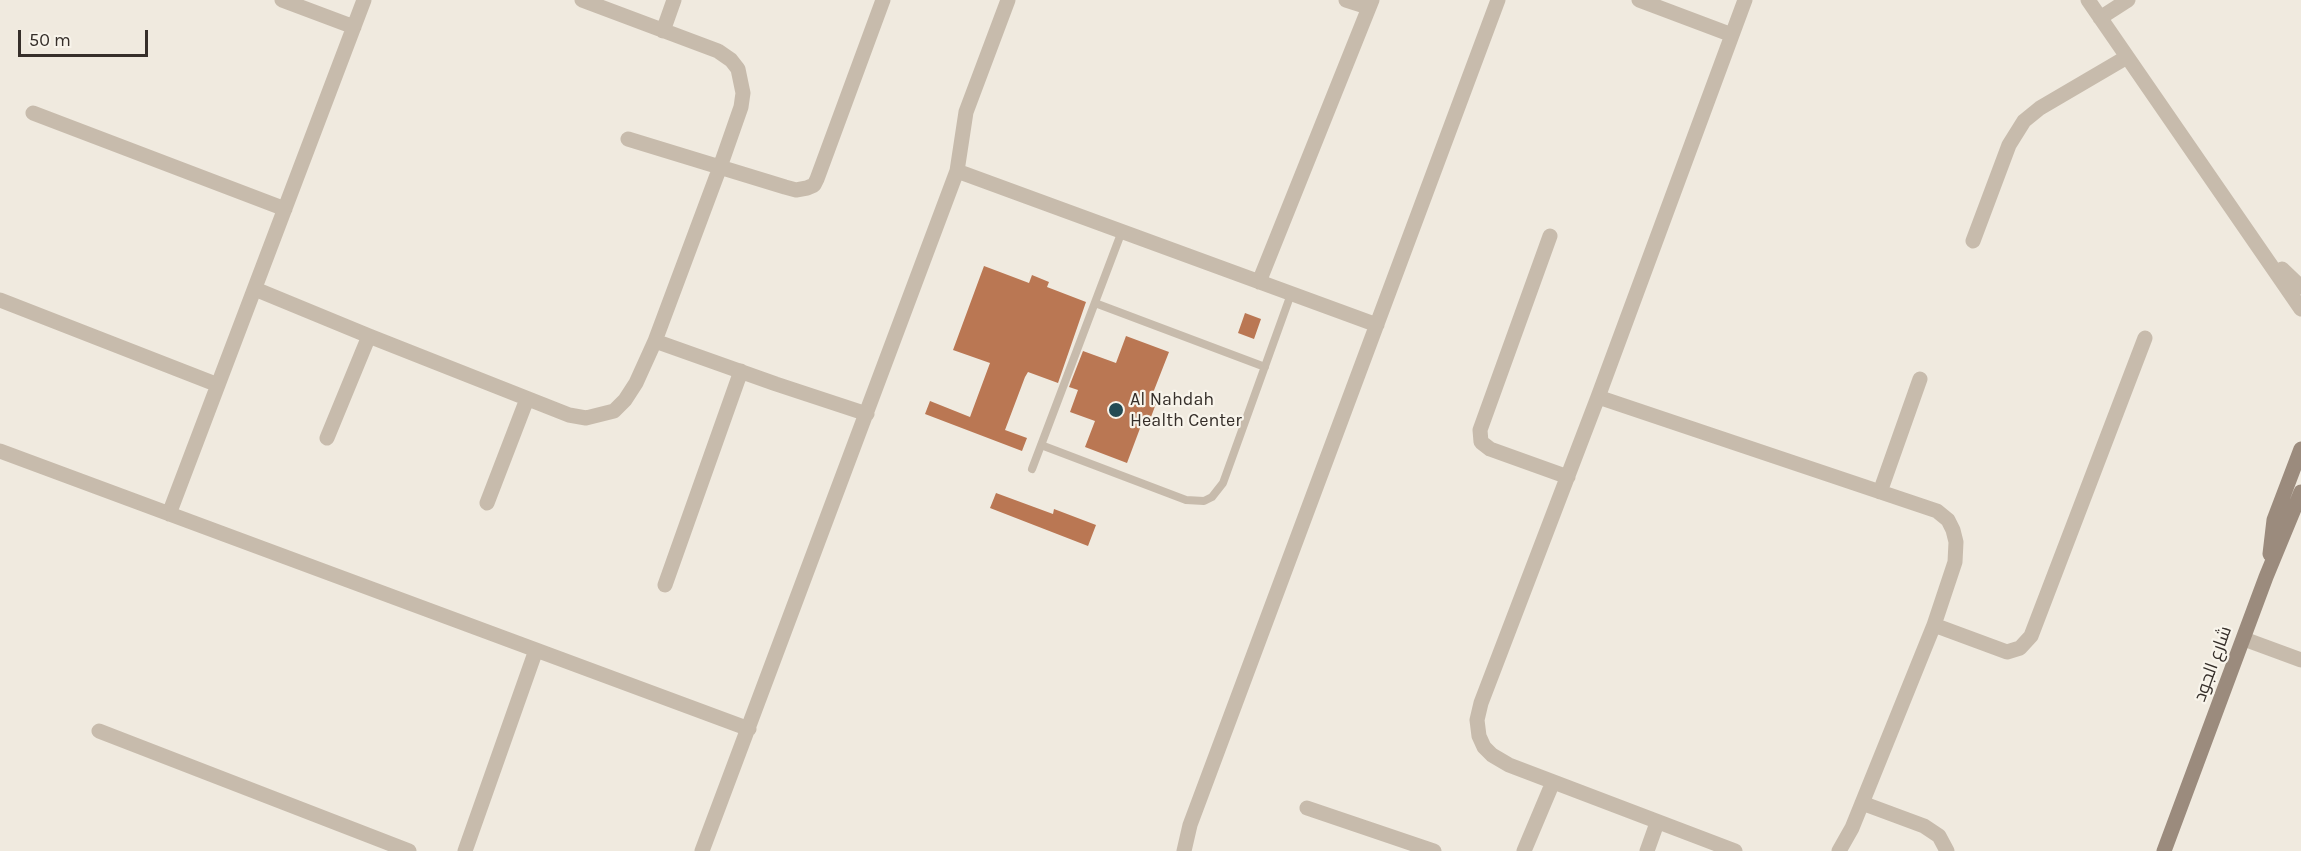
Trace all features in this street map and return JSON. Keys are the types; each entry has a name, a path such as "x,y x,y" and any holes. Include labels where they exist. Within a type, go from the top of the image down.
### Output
{"main road":[{"path":"2266,578 2274,520 2301,449"},
{"name":"شارع الجود","path":"2164,851 2266,578 2301,492"}],"street":[{"path":"282,0 354,27"},
{"path":"169,514 364,0"},
{"path":"255,289 569,415 586,418 614,411 625,400 636,383 655,341 720,168 741,107 743,93 738,69 731,60 718,51 582,0"},
{"path":"663,31 674,0"},
{"path":"628,139 796,190 814,185 884,0"},
{"path":"702,851 957,171 966,112 1008,0"},
{"path":"1259,282 1370,4 1346,0"},
{"path":"1184,851 1190,825 1498,0"},
{"path":"1639,0 1732,35"},
{"path":"1735,851 1509,765 1492,755 1484,747 1479,736 1477,720 1481,703 1568,477 1745,0"},
{"path":"2088,0 2301,309"},
{"path":"2100,18 2128,0"},
{"path":"1973,241 2009,145 2024,121 2040,108 2127,57"},
{"path":"33,113 285,209"},
{"path":"957,171 1377,325"},
{"path":"1550,236 1480,430 1481,442 1490,449 1568,477"},
{"path":"2260,248 2301,287"},
{"path":"0,300 218,385"},
{"path":"327,438 369,336"},
{"path":"1934,625 2007,652 2020,648 2031,636 2145,339"},
{"path":"655,341 867,414"},
{"path":"665,585 741,371"},
{"path":"1880,492 1920,379"},
{"path":"1598,397 1937,511 1948,520 1956,542 1955,562 1934,625 1852,828 1839,851"},
{"path":"487,503 527,399"},
{"path":"0,451 749,729"},
{"path":"2244,639 2301,660"},
{"path":"465,851 536,650"},
{"path":"99,731 409,851"},
{"path":"1524,851 1553,782"},
{"path":"1862,803 1924,826 1939,836 1947,851"},
{"path":"1307,808 1434,851"},
{"path":"1647,851 1657,822"}],"lane":[{"path":"1032,470 1122,231"},
{"path":"1041,445 1186,500 1204,501 1212,497 1224,483 1291,294"},
{"path":"1095,303 1265,367"}],"building":[{"path":"984,266 1029,283 1032,275 1049,282 1047,287 1086,302 1058,383 1028,372 1025,377 1005,430 1027,438 1022,451 925,414 930,401 970,417 990,363 953,350"},
{"path":"1245,313 1261,319 1254,339 1238,333"},
{"path":"1126,336 1169,352 1151,398 1157,401 1151,417 1145,415 1127,463 1085,447 1095,421 1070,412 1078,390 1069,387 1083,351 1116,363"},
{"path":"996,493 1053,514 1054,509 1096,525 1088,546 990,508"}],"place":[{"name":"Al Nahdah Health Center","path":"1116,410"}]}
